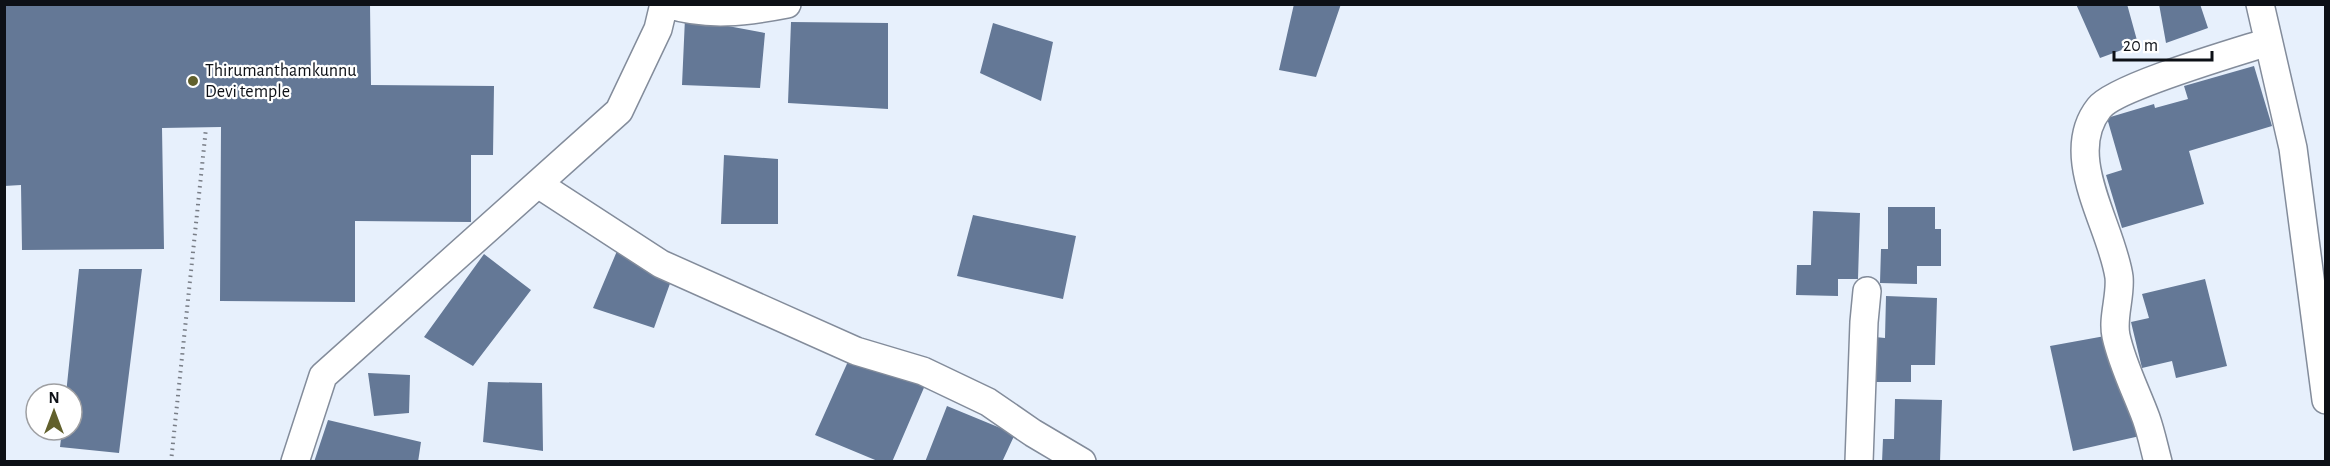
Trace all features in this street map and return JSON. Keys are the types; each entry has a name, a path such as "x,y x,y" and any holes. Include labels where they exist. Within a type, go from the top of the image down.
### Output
{"street":[{"path":"647,4 663,13 732,13 787,4"},
{"path":"2260,4 2293,148 2325,400"},
{"path":"295,462 323,376 619,111 663,13"},
{"path":"2157,462 2146,419 2115,334 2119,279 2108,232 2088,183 2086,147 2089,123 2101,105 2127,91 2268,42"},
{"path":"538,184 661,264 856,351 932,375 988,402 1033,433 1082,462"},
{"path":"1859,462 1867,291"}],"path":[{"path":"171,462 206,128"}],"building":[{"path":"4,4 370,4 371,85 494,86 493,155 471,155 471,222 355,221 355,302 220,301 221,127 162,128 164,249 22,250 21,185 4,186"},
{"path":"1294,4 1341,4 1316,77 1279,70"},
{"path":"2076,4 2127,4 2138,44 2100,58"},
{"path":"2159,4 2200,4 2208,28 2166,43"},
{"path":"685,18 765,33 760,88 682,85"},
{"path":"791,22 888,23 888,109 788,103"},
{"path":"993,23 1053,42 1041,101 980,73"},
{"path":"2254,66 2272,126 2189,151 2204,204 2122,228 2106,175 2122,170 2107,118 2154,104 2155,108 2188,99 2184,86"},
{"path":"724,155 778,159 778,224 721,224"},
{"path":"1888,207 1935,207 1935,229 1941,229 1941,266 1917,266 1917,284 1880,283 1881,249 1888,249"},
{"path":"1813,211 1860,213 1858,279 1838,279 1838,296 1796,295 1797,265 1811,265"},
{"path":"973,215 1076,236 1063,299 957,276"},
{"path":"617,251 672,278 654,328 593,308"},
{"path":"484,254 531,290 473,366 424,337"},
{"path":"79,269 142,269 119,453 60,447 61,442 84,442 84,382 67,382"},
{"path":"2205,279 2227,366 2176,378 2172,361 2142,368 2131,322 2149,318 2142,294"},
{"path":"1886,296 1937,298 1935,365 1911,365 1911,382 1874,382 1875,337 1885,338"},
{"path":"2105,336 2140,436 2073,451 2050,346"},
{"path":"850,357 926,383 892,462 880,462 815,435"},
{"path":"368,373 410,375 409,413 374,416"},
{"path":"488,382 542,383 543,451 483,442"},
{"path":"1895,399 1942,400 1940,462 1882,462 1883,439 1894,439"},
{"path":"947,406 1015,434 1002,462 925,462"},
{"path":"328,420 421,442 418,462 314,462"}],"place":[{"name":"Thirumanthamkunnu Devi temple","path":"193,81"}]}
